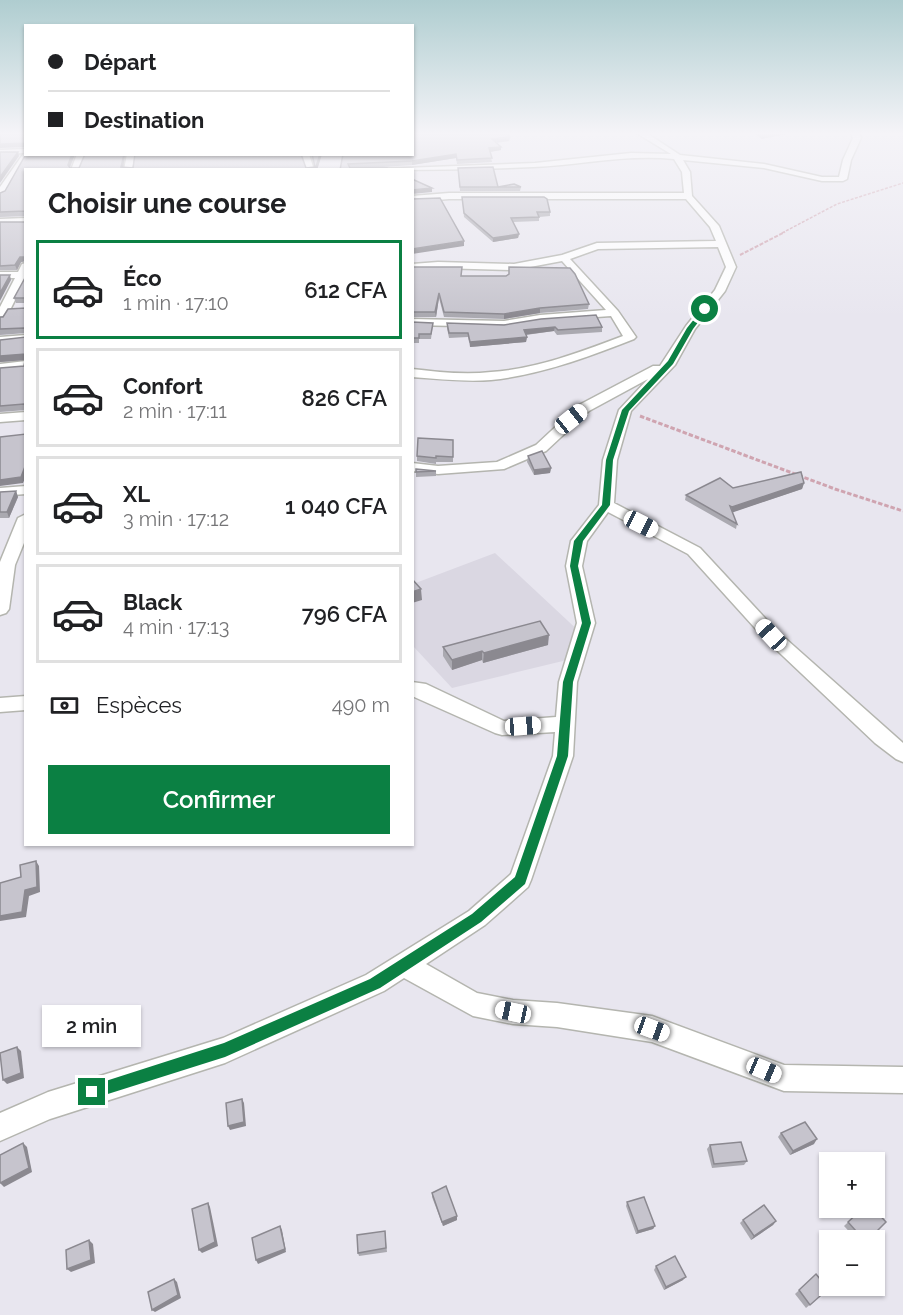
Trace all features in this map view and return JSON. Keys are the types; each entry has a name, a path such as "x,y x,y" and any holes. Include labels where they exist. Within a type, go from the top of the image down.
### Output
{"street":[{"path":"0,1127 48,1106 225,1050 375,983 477,918 520,880 563,756 568,682 586,623 574,566 579,541 606,505 610,460 625,410 671,362 690,328 720,291 731,267 714,226 688,196 449,196 414,199"},
{"path":"0,222 24,221"},
{"path":"414,267 438,264 514,267 564,258 597,246 723,244"},
{"path":"414,386 500,375 581,356 630,337 614,313 564,258"},
{"path":"0,275 24,272"},
{"path":"5,311 24,272"},
{"path":"414,322 504,324 540,318 614,313"},
{"path":"0,340 24,338"},
{"path":"414,467 438,470 498,466 541,448 584,408 671,362"},
{"path":"0,368 24,365"},
{"path":"414,374 444,377 500,375"},
{"path":"0,418 24,416"},
{"path":"0,492 24,490"},
{"path":"606,505 694,551 771,635 882,738 903,754"},
{"path":"0,609 7,565 24,523"},
{"path":"414,689 419,689 502,728 565,724"},
{"path":"0,705 24,703"},
{"path":"404,964 473,1004 513,1012 557,1015 652,1029 784,1078 903,1080"}],"path":[{"path":"728,260 754,249 837,204 864,195"},
{"path":"625,410 835,489 903,511"}],"shaded area":[{"path":"495,553 583,635 567,660 452,688 414,647 414,584"}],"building":[{"path":"0,195 24,195 24,211 0,212"},
{"path":"462,197 544,197 547,199 550,212 537,212 539,217 511,218 519,234 493,238 464,213"},
{"path":"440,198 464,241 414,249 414,199"},
{"path":"0,222 24,222 24,257 20,257 15,265 0,266"},
{"path":"414,267 462,267 461,276 506,276 509,274 509,267 570,268 589,304 504,314 444,312 439,293 435,312 414,312"},
{"path":"0,275 10,275 0,293"},
{"path":"24,280 24,298 14,298"},
{"path":"24,308 24,328 0,329 0,317 3,317 8,309"},
{"path":"596,315 602,327 558,330 555,327 524,330 527,337 470,342 468,333 449,333 447,323 504,325 541,319"},
{"path":"414,322 433,323 431,334 419,334 419,338 414,338"},
{"path":"24,337 24,354 0,356 0,340"},
{"path":"24,366 24,404 0,406 0,368"},
{"path":"24,434 24,469 21,477 0,480 0,437"},
{"path":"418,438 453,440 453,457 417,456"},
{"path":"542,451 551,468 534,470 528,456"},
{"path":"416,469 436,471 416,472"},
{"path":"801,472 804,483 730,506 737,524 686,495 720,478 733,488"},
{"path":"16,491 7,512 0,512 0,492"},
{"path":"414,581 421,589 414,591"},
{"path":"540,621 549,635 452,660 443,647"},
{"path":"36,861 37,887 25,890 22,912 0,916 0,883 21,877 20,865"},
{"path":"17,1047 21,1073 3,1080 0,1053"},
{"path":"242,1099 244,1122 228,1126 226,1103"},
{"path":"805,1122 817,1139 793,1151 781,1133"},
{"path":"741,1142 747,1161 714,1164 710,1145"},
{"path":"23,1143 29,1168 0,1183 0,1155"},
{"path":"446,1186 457,1216 442,1222 432,1193"},
{"path":"644,1197 655,1226 638,1231 627,1202"},
{"path":"208,1203 215,1242 199,1250 192,1209"},
{"path":"764,1205 776,1221 754,1236 743,1220"},
{"path":"852,1218 882,1218 886,1222 878,1230 855,1230 848,1222"},
{"path":"280,1226 285,1249 256,1260 252,1238"},
{"path":"385,1231 386,1248 358,1253 357,1235"},
{"path":"89,1240 91,1260 67,1269 66,1250"},
{"path":"675,1256 686,1277 666,1287 656,1266"},
{"path":"816,1274 819,1278 820,1296 810,1305 799,1290"},
{"path":"174,1279 178,1295 152,1310 148,1292"}],"route":[{"path":"92,1092 225,1050 375,983 477,918 520,880 563,756 568,682 586,623 574,566 579,541 606,505 610,460 625,410 671,362 690,328 705,309"}]}
